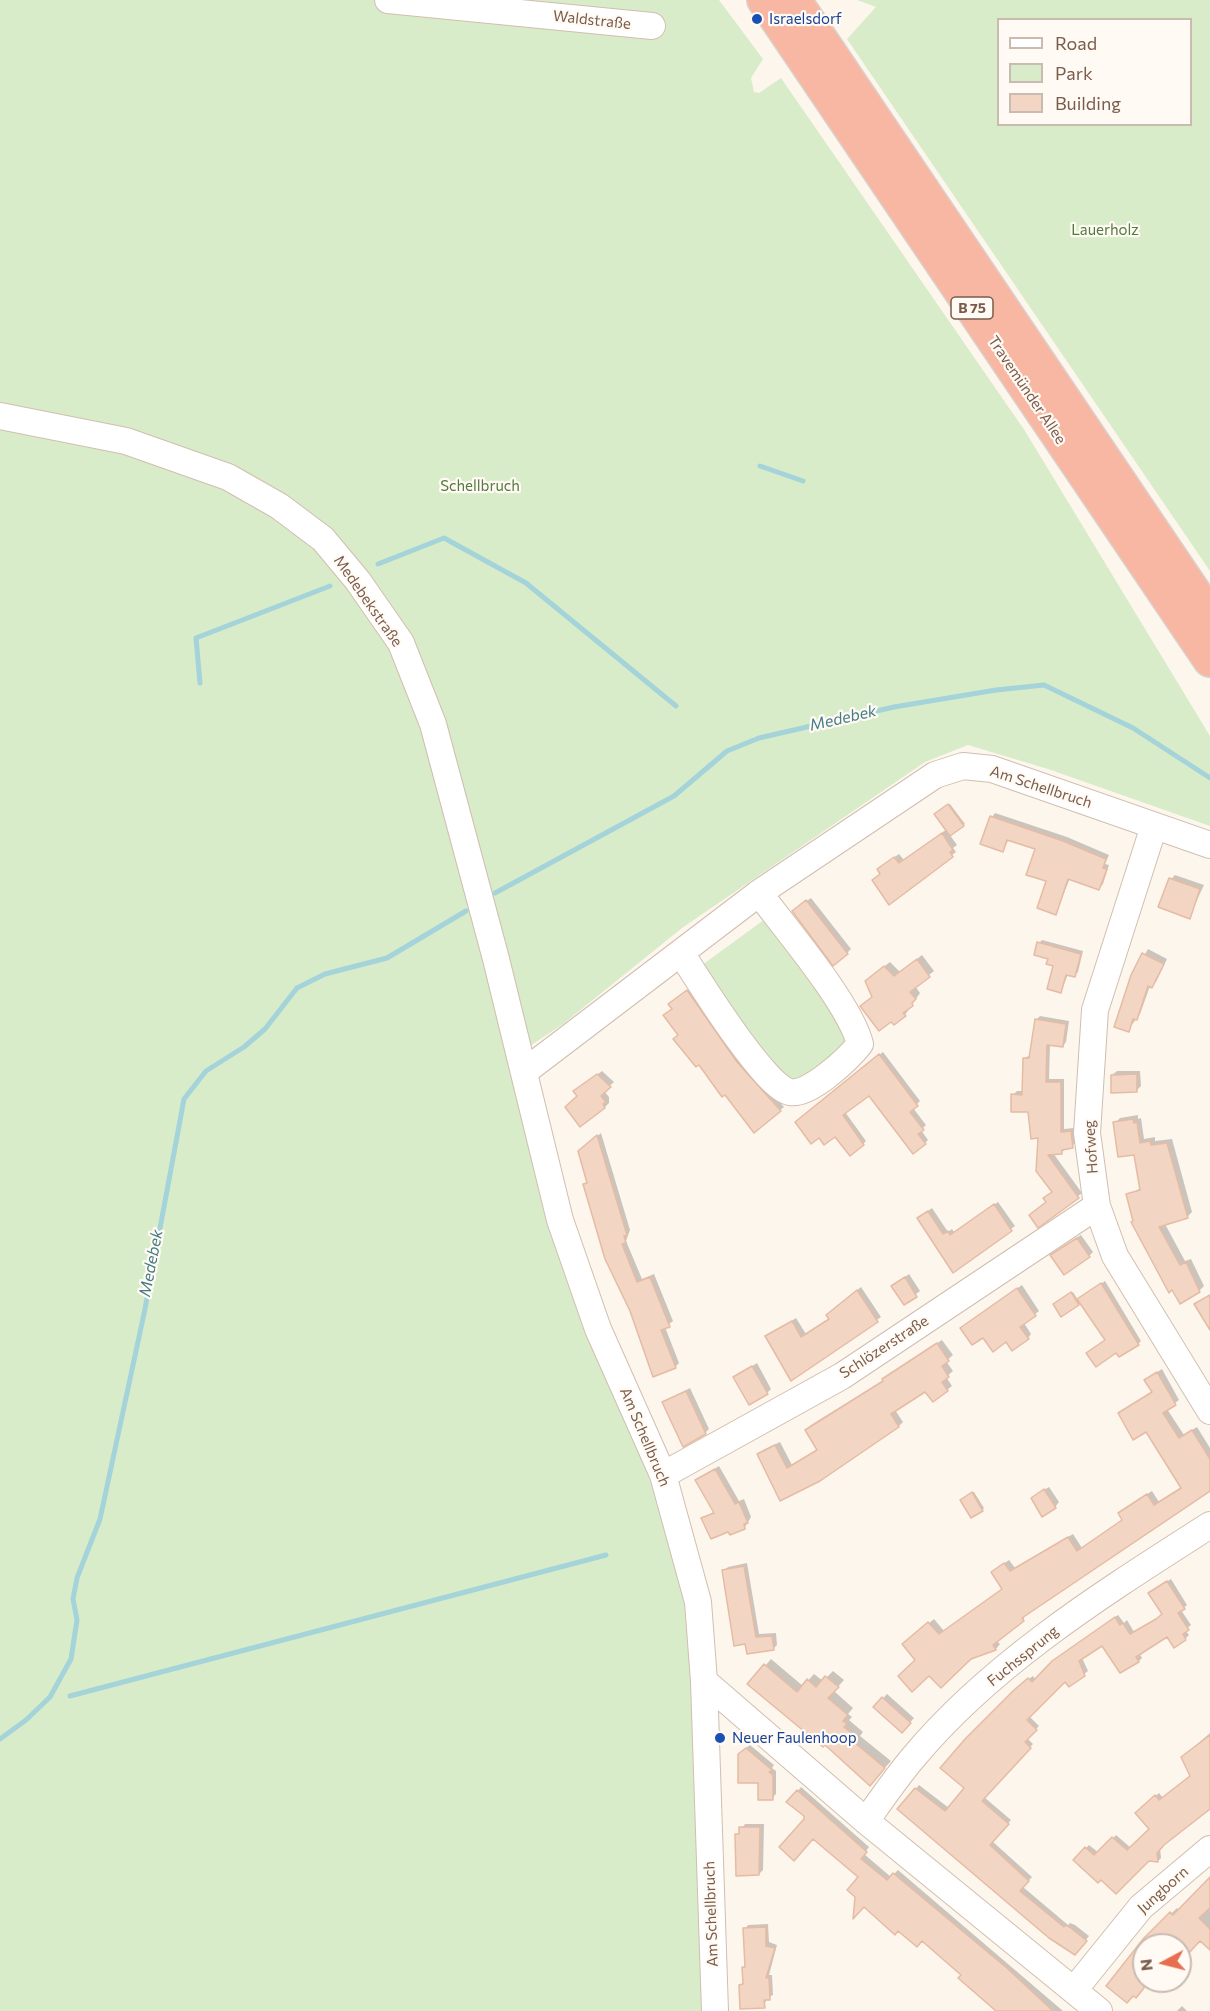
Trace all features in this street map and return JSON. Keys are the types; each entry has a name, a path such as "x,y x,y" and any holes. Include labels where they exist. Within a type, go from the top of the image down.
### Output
{"highway":[{"name":"Travemünder Allee","path":"765,0 1195,616"},
{"name":"Travemünder Allee","path":"794,0 1195,616 1210,660"},
{"path":"1195,616 1210,673"}],"street":[{"name":"Waldstraße","path":"388,0 652,26"},
{"name":"Medebekstraße","path":"0,416 126,441 228,477 279,506 323,539 358,581 401,643 434,724 524,1072"},
{"name":"Am Schellbruch","path":"715,2011 704,1681 699,1602 663,1475 598,1329 560,1220 524,1072 759,893 935,775 963,766 992,769 1210,845"},
{"name":"Hofweg","path":"1154,826 1095,1010 1088,1133 1097,1206 1115,1256 1210,1411"},
{"path":"681,953 727,1024 778,1088 791,1093 806,1090 860,1044 857,1034 812,964 759,893"},
{"name":"Schlözerstraße","path":"663,1475 842,1376 1097,1206"},
{"name":"Fuchssprung","path":"866,1821 913,1758 1016,1659 1121,1583 1210,1525"},
{"path":"704,1681 866,1821 1098,2011"},
{"name":"Jungborn","path":"1074,1990 1141,1907 1210,1849"}],"green space":[{"name":"Schellbruch","path":"0,0 719,0 763,59 751,78 754,92 759,93 781,78 1025,431 1210,736 1210,826 1048,769 968,745 925,762 682,928 563,1024 509,1060 651,1479 688,1602 693,1680 702,2011 0,2011"},
{"name":"Lauerholz","path":"857,0 1210,0 1210,571 847,39 876,7"},
{"path":"772,914 853,1036 802,1086 787,1087 698,968"}],"building":[{"path":"948,804 964,826 950,836 934,814"},
{"path":"990,816 1063,841 1106,859 1103,868 1107,869 1099,890 1068,879 1056,915 1037,908 1046,881 1026,875 1035,849 1007,840 1003,852 980,844"},
{"path":"942,833 953,850 950,852 953,857 889,905 872,880 880,874 877,869 894,857 899,863"},
{"path":"1169,878 1200,889 1190,919 1158,907"},
{"path":"806,900 848,954 833,966 792,911"},
{"path":"1037,942 1081,954 1075,977 1066,975 1061,993 1047,989 1053,966 1046,964 1048,959 1034,955"},
{"path":"1142,953 1164,964 1152,988 1148,986 1137,1020 1133,1019 1129,1032 1114,1027 1131,975"},
{"path":"917,959 930,977 910,992 916,999 912,1003 913,1006 903,1013 906,1016 894,1025 891,1022 879,1031 860,1006 872,997 865,981 884,966 894,976"},
{"path":"687,990 737,1062 781,1111 754,1133 725,1095 722,1097 699,1065 696,1067 673,1039 678,1035 663,1015 672,1009 668,1004"},
{"path":"1035,1019 1066,1024 1063,1047 1047,1045 1046,1082 1061,1082 1061,1132 1071,1131 1073,1148 1062,1150 1062,1154 1048,1155 1079,1198 1038,1228 1029,1215 1046,1202 1043,1198 1052,1192 1036,1171 1038,1138 1031,1139 1028,1112 1011,1112 1011,1094 1022,1095 1023,1058 1029,1058"},
{"path":"879,1054 918,1106 910,1112 924,1130 918,1134 926,1144 913,1154 869,1096 843,1115 864,1145 850,1156 835,1137 824,1145 819,1138 811,1144 795,1122"},
{"path":"597,1074 611,1087 601,1096 606,1102 603,1104 605,1108 580,1127 565,1107 577,1096 573,1091"},
{"path":"1137,1074 1137,1092 1111,1093 1111,1075"},
{"path":"1133,1119 1134,1123 1137,1122 1140,1143 1150,1141 1151,1145 1167,1143 1188,1218 1159,1227 1180,1265 1186,1262 1200,1292 1180,1304 1172,1290 1169,1293 1131,1222 1133,1221 1126,1194 1140,1190 1134,1155 1118,1157 1113,1122"},
{"path":"597,1135 627,1235 624,1236 626,1243 622,1244 637,1282 650,1277 670,1327 661,1330 676,1368 653,1377 630,1311 605,1259 583,1184 587,1183 578,1151"},
{"path":"994,1204 1012,1231 953,1273 917,1218 928,1211 943,1234 948,1231 950,1235"},
{"path":"1077,1238 1090,1257 1064,1275 1050,1255"},
{"path":"905,1277 917,1297 904,1305 891,1286"},
{"path":"1101,1283 1139,1345 1119,1357 1116,1353 1096,1367 1086,1353 1105,1340 1077,1299"},
{"path":"1017,1288 1036,1316 1020,1327 1029,1339 1012,1351 1006,1342 993,1352 983,1338 972,1345 960,1328"},
{"path":"857,1290 878,1322 791,1381 765,1336 792,1321 801,1337 829,1319 826,1315"},
{"path":"1071,1292 1079,1305 1061,1317 1053,1304"},
{"path":"1210,1295 1210,1330 1194,1304"},
{"path":"937,1343 949,1361 942,1366 949,1377 942,1382 948,1391 933,1402 925,1392 891,1414 899,1427 820,1481 780,1501 757,1454 775,1445 787,1468 817,1450 805,1430 883,1381 882,1379"},
{"path":"752,1366 768,1394 749,1405 733,1377"},
{"path":"1157,1372 1176,1405 1163,1413 1179,1438 1192,1430 1210,1459 1210,1491 1022,1618 1024,1621 993,1645 996,1650 971,1659 941,1688 929,1676 912,1692 898,1676 915,1660 902,1644 928,1622 939,1634 1002,1589 991,1572 1004,1563 1010,1571 1068,1537 1077,1551 1122,1520 1118,1513 1147,1494 1154,1505 1181,1488 1146,1432 1133,1440 1118,1413 1152,1392 1144,1380"},
{"path":"686,1391 706,1434 683,1447 662,1402"},
{"path":"715,1469 735,1504 739,1502 748,1523 744,1524 745,1529 730,1535 728,1532 711,1539 701,1518 714,1513 695,1480"},
{"path":"1044,1489 1056,1508 1042,1517 1031,1498"},
{"path":"972,1492 983,1511 971,1518 960,1500"},
{"path":"744,1566 756,1637 772,1636 774,1650 747,1654 745,1644 734,1646 722,1570"},
{"path":"1167,1581 1185,1609 1178,1613 1189,1630 1183,1634 1186,1640 1174,1648 1167,1637 1136,1657 1139,1662 1120,1673 1102,1646 1079,1661 1085,1676 1069,1687 1065,1682 1027,1720 1037,1730 1025,1742 1031,1748 982,1801 1009,1824 990,1845 1029,1881 1020,1891 1064,1927 1066,1925 1071,1928 1087,1941 1075,1955 1049,1938 897,1809 915,1788 945,1811 964,1788 940,1768 966,1738 1028,1678 1032,1682 1052,1661 1115,1617 1120,1625 1123,1623 1130,1634 1156,1619 1162,1614 1148,1593"},
{"path":"764,1664 797,1692 807,1679 816,1687 825,1676 839,1687 828,1698 848,1715 843,1721 847,1724 844,1727 858,1739 855,1743 885,1768 870,1786 825,1745 823,1747 747,1684"},
{"path":"882,1697 911,1723 902,1733 873,1707"},
{"path":"1210,1735 1210,1809 1164,1845 1157,1853 1158,1862 1149,1861 1116,1894 1101,1880 1098,1883 1073,1860 1085,1847 1094,1855 1112,1837 1127,1850 1149,1829 1135,1813 1155,1795 1159,1800 1190,1776 1181,1757"},
{"path":"746,1748 772,1770 769,1772 773,1775 773,1800 758,1800 758,1783 738,1783 738,1754"},
{"path":"797,1790 867,1852 861,1859 887,1880 893,1873 1008,1969 1053,2011 996,2011 958,1978 961,1975 922,1941 917,1947 898,1931 895,1935 864,1907 853,1919 855,1897 847,1890 858,1877 813,1839 794,1861 779,1847 804,1819 804,1816 786,1802"},
{"path":"739,1827 760,1827 759,1875 736,1876 735,1834 739,1834"},
{"path":"1210,1877 1210,1908 1199,1918 1210,1929 1210,1950 1200,1941 1192,1950 1192,1933 1149,1933 1170,1912 1173,1915"},
{"path":"766,1927 766,1946 775,1948 766,1978 769,1977 770,2000 764,2000 765,2008 740,2009 739,1985 743,1984 742,1967 745,1967 743,1928"},
{"path":"1132,1953 1132,1993 1140,1993 1136,1998 1133,1996 1127,2003 1106,1986"}],"waterway":[{"path":"760,466 803,481"},
{"path":"378,564 444,538 526,583 676,706"},
{"path":"200,683 196,638 330,586"},
{"name":"Medebek","path":"495,893 674,796 727,751 759,738 894,707 996,690 1044,685 1133,728 1210,778"},
{"name":"Medebek","path":"0,1739 26,1720 50,1697 71,1659 77,1620 73,1599 77,1578 100,1519 145,1309 184,1099 206,1071 244,1047 265,1029 297,988 325,974 387,958 466,911"},
{"path":"70,1696 606,1555"}],"place":[{"name":"Israelsdorf","path":"757,19"},
{"name":"Neuer Faulenhoop","path":"720,1738"}]}
